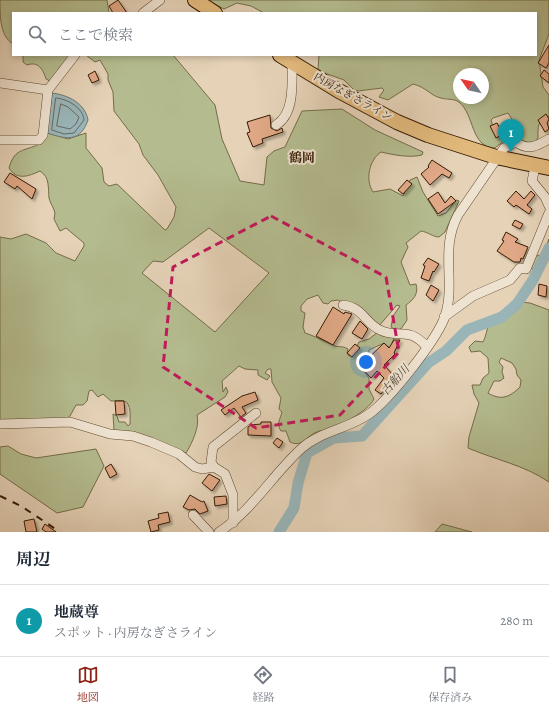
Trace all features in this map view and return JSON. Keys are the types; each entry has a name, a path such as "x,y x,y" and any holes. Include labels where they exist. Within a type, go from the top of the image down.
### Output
{"highway":[{"path":"195,0 213,12"},
{"name":"内房なぎさライン","path":"282,56 368,107 428,135 494,160 539,169 549,175"}],"street":[{"path":"144,12 160,0"},
{"path":"0,140 39,140 43,135 48,90 74,56"},
{"path":"276,125 284,117 290,101 292,63"},
{"path":"0,83 48,90"},
{"path":"219,532 233,523 292,458 312,440 344,427 369,414 379,405 427,347 444,317 447,297 448,242 452,226 494,160 510,144 516,142 523,147 529,148 549,139"},
{"path":"539,169 532,181 545,197 549,206"},
{"path":"444,317 473,296 510,280 520,268 526,269 549,214"},
{"path":"343,305 360,311 368,322 380,331 412,335 427,347"},
{"path":"233,523 233,495 225,474 214,467 211,462 212,447 256,413"},
{"path":"0,424 70,422 110,434 133,436 151,442 179,454 195,467 202,469 214,467"},
{"path":"193,515 209,532"}],"highlighted area":[{"path":"271,216 386,277 399,352 340,415 256,428 163,367 173,267"}],"green space":[{"path":"0,0 107,0 109,12 12,12 12,43 5,36 1,19"},
{"path":"207,0 549,0 549,34 539,60 543,87 549,95 549,117 540,122 538,127 538,138 535,142 526,144 519,137 508,113 493,118 491,120 494,130 498,134 509,130 505,140 495,148 487,146 481,142 468,115 461,104 489,104 489,68 453,68 453,100 437,97 413,84 388,100 379,97 384,90 382,88 358,91 353,89 344,80 322,72 318,69 319,56 537,56 537,12 262,12 251,6 237,3 224,9"},
{"path":"23,56 70,56 50,81 46,79 40,67 34,64 27,65 23,62"},
{"path":"87,56 174,56 215,105 222,139 240,181 264,185 267,157 274,151 285,147 302,111 342,109 375,130 423,152 422,155 407,156 381,152 371,165 369,176 369,182 373,192 390,189 403,196 410,180 417,177 423,192 438,216 446,213 456,200 459,201 445,232 439,237 421,231 406,243 408,247 401,262 410,285 416,284 417,291 413,299 406,305 407,320 401,329 396,330 391,327 393,316 400,306 397,305 378,327 338,300 331,301 328,304 323,303 318,295 307,299 301,306 301,311 305,313 303,327 305,333 335,346 348,349 347,353 349,356 353,354 359,342 369,339 378,332 395,336 392,343 393,351 384,343 369,350 368,355 361,367 369,378 369,389 374,399 371,404 360,413 327,430 318,431 301,443 298,444 290,442 286,431 281,431 279,426 282,412 279,409 281,398 272,382 271,369 268,369 265,373 270,376 267,380 258,375 258,370 245,369 239,366 222,381 223,392 226,387 228,392 225,397 197,415 198,420 196,430 193,440 186,453 114,430 113,414 117,416 119,422 125,422 128,426 130,424 130,411 127,402 111,401 103,394 98,397 92,390 89,391 87,401 83,405 76,405 70,416 66,419 0,422 0,237 11,239 26,234 46,243 56,253 75,261 84,246 84,243 66,228 60,231 54,219 55,213 49,198 48,183 43,173 40,171 27,176 16,175 9,168 14,156 41,143 48,133 68,139 86,133 86,148 102,168 104,182 109,186 117,184 165,230 174,217 176,207 158,175 143,155 139,144 114,111 113,92 108,80 108,74 100,60 95,62","holes":["209,228 269,273 215,332 142,273 153,261 163,262"]},
{"path":"549,239 549,260 541,258 534,269 529,268 533,257 543,254"},
{"path":"520,302 530,303 549,310 549,482 530,471 468,448 469,437 479,403 474,394 472,385 480,385 483,378 489,373 488,358 480,351 471,352 469,347 475,341 483,342 489,323 495,315 517,305","holes":["501,358 512,363 521,380 520,387 505,397 497,397 488,393 494,381 500,381 504,378 502,372 503,367 499,362"]},
{"path":"8,446 21,454 36,458 96,449 104,466 83,507 57,513 0,474 0,447"},
{"path":"442,524 472,532 435,532"}],"water":[{"path":"52,93 75,101 80,105 86,114 88,120 81,133 77,136 66,138 47,133"}],"building":[{"path":"118,0 126,12 112,12 109,6"},
{"path":"549,45 549,63 546,68 538,63"},
{"path":"544,70 549,74 549,83 540,76"},
{"path":"95,71 99,80 92,83 88,75"},
{"path":"546,114 549,119 547,123 549,129 545,132 538,120"},
{"path":"270,115 271,128 277,131 282,128 283,132 262,139 263,143 253,147 247,133 250,132 247,122"},
{"path":"497,123 503,134 496,138 490,126"},
{"path":"432,160 452,173 449,178 442,174 430,185 421,174 429,167 428,166"},
{"path":"10,173 36,189 32,199 17,186 15,189 4,182"},
{"path":"407,180 412,184 403,194 398,190"},
{"path":"516,191 524,199 531,191 535,195 527,205 532,209 529,214 516,205 514,207 507,201"},
{"path":"438,192 445,203 451,196 456,201 438,214 428,199"},
{"path":"515,220 523,224 520,229 512,225"},
{"path":"506,232 518,239 515,242 528,247 523,259 521,258 520,262 514,262 497,251 504,241 502,240"},
{"path":"428,258 439,264 434,272 433,271 429,281 421,278 425,266 423,265"},
{"path":"539,284 547,286 546,297 538,295"},
{"path":"431,285 439,290 433,301 426,295"},
{"path":"333,307 344,314 345,312 352,314 333,345 316,336"},
{"path":"360,321 368,329 362,339 352,333"},
{"path":"394,340 400,340 394,353 395,354 384,365 394,376 387,383 388,384 381,394 375,390 384,378 377,371 371,378 360,366 384,343 389,348"},
{"path":"355,344 360,348 352,357 347,353"},
{"path":"255,392 258,400 242,407 246,413 241,417 234,408 225,415 221,410 242,396"},
{"path":"115,401 124,401 125,414 116,415"},
{"path":"261,422 271,422 271,436 248,435 248,427 251,425 261,424"},
{"path":"277,438 283,442 279,448 273,443"},
{"path":"111,464 117,474 110,478 105,468"},
{"path":"209,474 220,480 212,491 202,483"},
{"path":"190,495 202,502 204,501 208,511 200,514 195,509 189,510 183,507"},
{"path":"226,496 227,504 215,506 214,497"},
{"path":"168,512 170,522 158,525 159,530 151,532 148,521 159,518 158,514"},
{"path":"34,519 37,532 26,532 24,521"},
{"path":"45,524 56,532 46,532 42,529"}],"waterway":[{"name":"古船川","path":"279,532 294,508 298,483 307,453 334,438 362,436 428,363 446,351 467,330 502,317 517,304 533,280 549,248"}],"railway":[{"path":"0,496 21,506 60,532"}],"place":[{"name":"地蔵尊","path":"511,152"}],"district":[{"name":"鶴岡","path":"302,157"}]}
